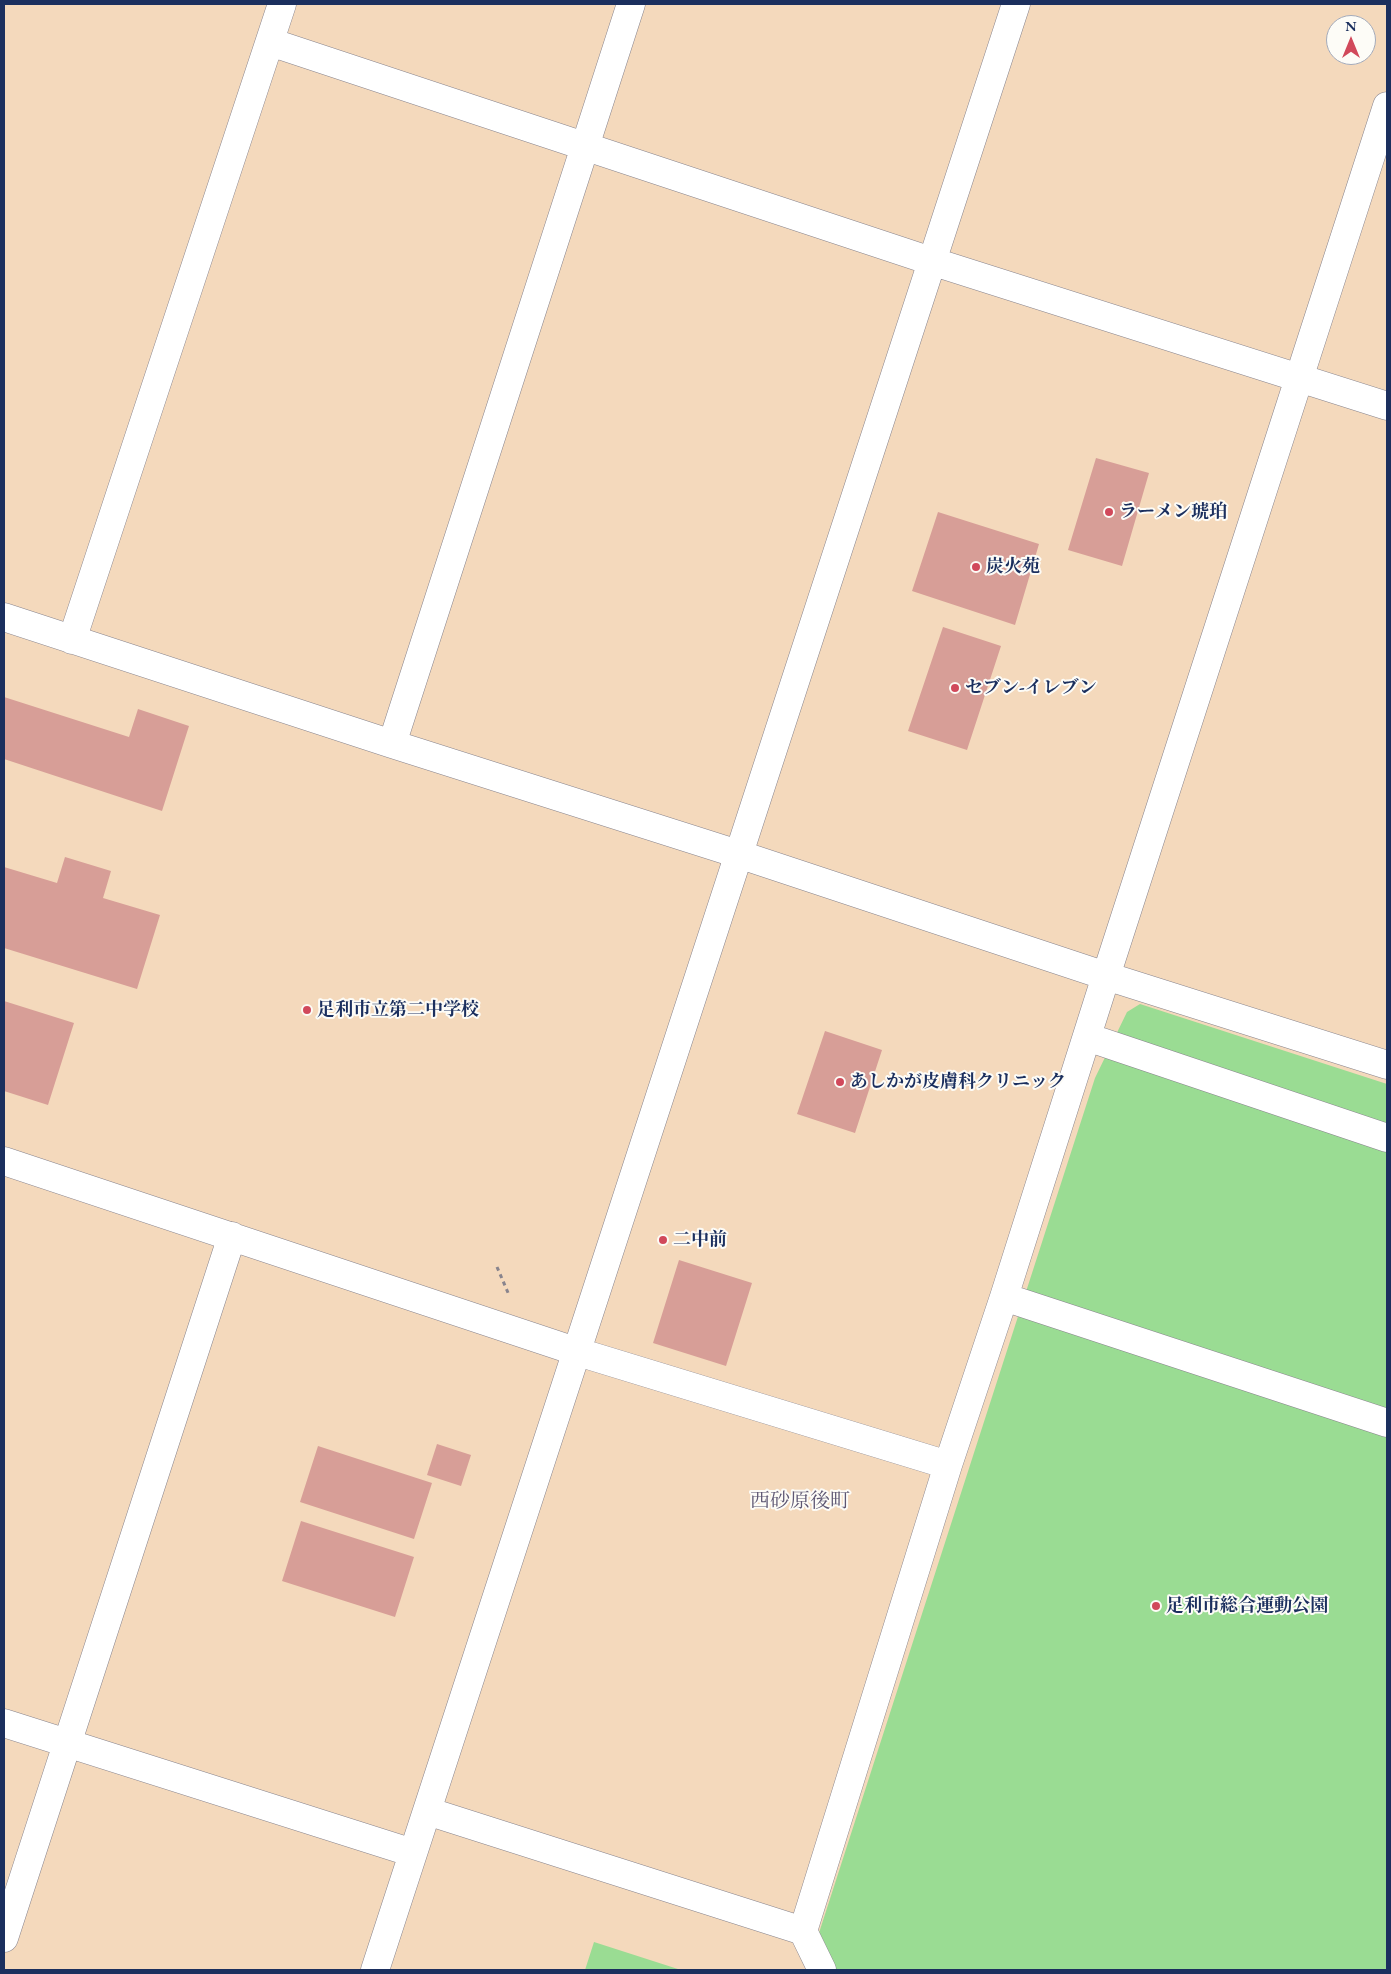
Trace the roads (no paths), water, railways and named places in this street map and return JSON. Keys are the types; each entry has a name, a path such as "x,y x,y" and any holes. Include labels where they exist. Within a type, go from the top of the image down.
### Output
{"street":[{"path":"72,640 282,4"},
{"path":"392,744 631,4"},
{"path":"375,1970 1016,4"},
{"path":"270,42 932,262 1387,406"},
{"path":"822,1970 803,1931 948,1465 1004,1297 1387,106"},
{"path":"4,617 1387,1066"},
{"path":"1087,1037 1387,1138"},
{"path":"4,1161 578,1352 948,1465"},
{"path":"4,1938 232,1236"},
{"path":"1004,1297 1387,1423"},
{"path":"4,1724 413,1854"},
{"path":"427,1811 803,1931"}],"place":[{"name":"ラーメン琥珀","path":"1109,512"},
{"name":"炭火苑","path":"976,567"},
{"name":"セブン-イレブン","path":"955,688"},
{"name":"足利市立第二中学校","path":"307,1010"},
{"name":"あしかが皮膚科クリニック","path":"840,1082"},
{"name":"二中前","path":"663,1240"},
{"name":"足利市総合運動公園","path":"1156,1606"}],"district":[{"name":"西砂原後町","path":"800,1502"}]}
